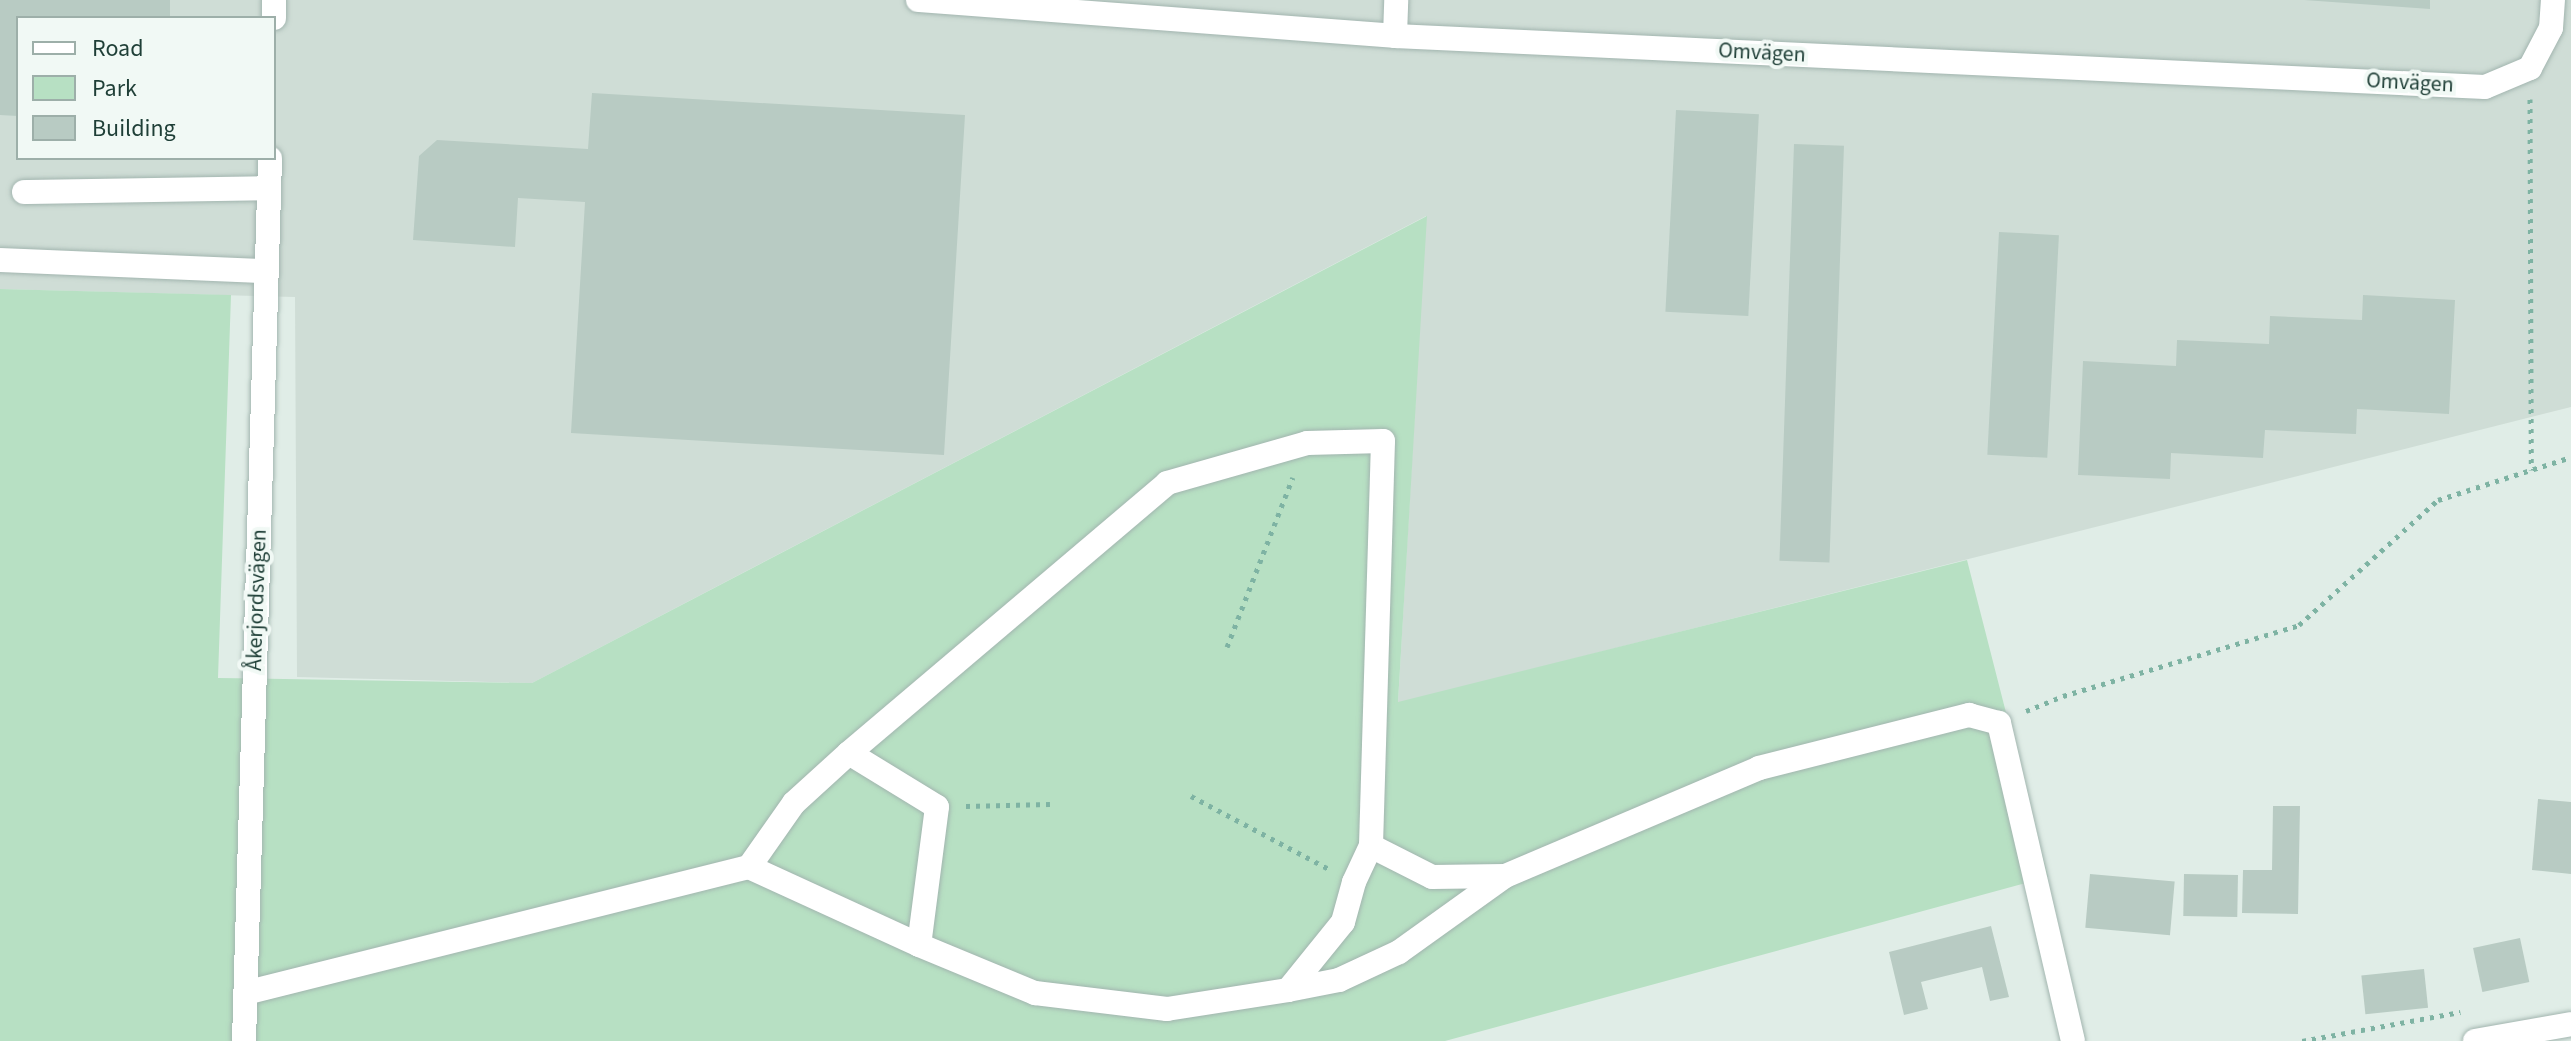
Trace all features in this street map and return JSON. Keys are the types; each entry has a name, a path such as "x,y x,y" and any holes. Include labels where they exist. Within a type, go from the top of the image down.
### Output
{"street":[{"name":"Omvägen","path":"918,0 1395,36 2485,87 2530,68"},
{"path":"1395,36 1396,0"},
{"path":"2530,68 2551,28 2553,0"},
{"name":"Åkerjordsvägen","path":"244,1041 270,160"},
{"path":"24,192 269,188"},
{"path":"0,260 267,271"},
{"path":"749,867 794,803 1167,483 1307,443 1383,441 1371,846 1354,882 1343,922 1288,990"},
{"path":"245,993 749,867 919,945 1035,993 1167,1009 1288,990 1339,980 1399,952 1505,876 1759,768 1969,715 1999,723 2073,1041"},
{"path":"849,753 937,807 919,945"},
{"path":"1371,846 1432,877 1505,876"},
{"path":"2475,1041 2571,1024"}],"path":[{"path":"2530,68 2531,470"},
{"path":"1227,647 1307,443"},
{"path":"1999,723 2063,696 2299,625 2438,500 2571,457"},
{"path":"1191,796 1354,882"},
{"path":"937,807 1050,804"},
{"path":"2302,1041 2466,1011"}],"shaded area":[{"path":"0,0 2571,0 2571,407 1398,703 1426,216 532,683 297,677 295,297 0,289"}],"green space":[{"path":"1427,216 1398,702 1967,560 2048,877 1445,1041 0,1041 0,289 231,295 218,678 532,683"}],"building":[{"path":"0,0 170,0 170,16 16,16 16,116 0,115"},
{"path":"2304,0 2430,0 2430,9"},
{"path":"592,93 965,115 944,455 571,433 585,202 518,198 515,247 413,240 419,156 437,140 588,149"},
{"path":"1676,110 1759,114 1748,316 1665,312"},
{"path":"1794,144 1844,146 1829,562 1779,561"},
{"path":"1999,232 2059,235 2047,458 1987,455"},
{"path":"2363,295 2455,300 2449,414 2357,409 2356,434 2265,430 2263,458 2171,453 2170,479 2078,475 2083,361 2176,366 2177,340 2269,344 2270,316 2362,320"},
{"path":"2538,799 2571,802 2571,874 2532,870"},
{"path":"2273,806 2300,806 2298,914 2242,913 2243,870 2272,870"},
{"path":"2090,874 2175,881 2170,935 2085,928"},
{"path":"2184,874 2238,875 2237,917 2183,916"},
{"path":"1991,926 2009,997 1990,1001 1982,967 1921,982 1928,1009 1904,1015 1889,952"},
{"path":"2520,938 2529,982 2482,992 2473,948"},
{"path":"2424,969 2428,1008 2365,1014 2361,976"}]}
